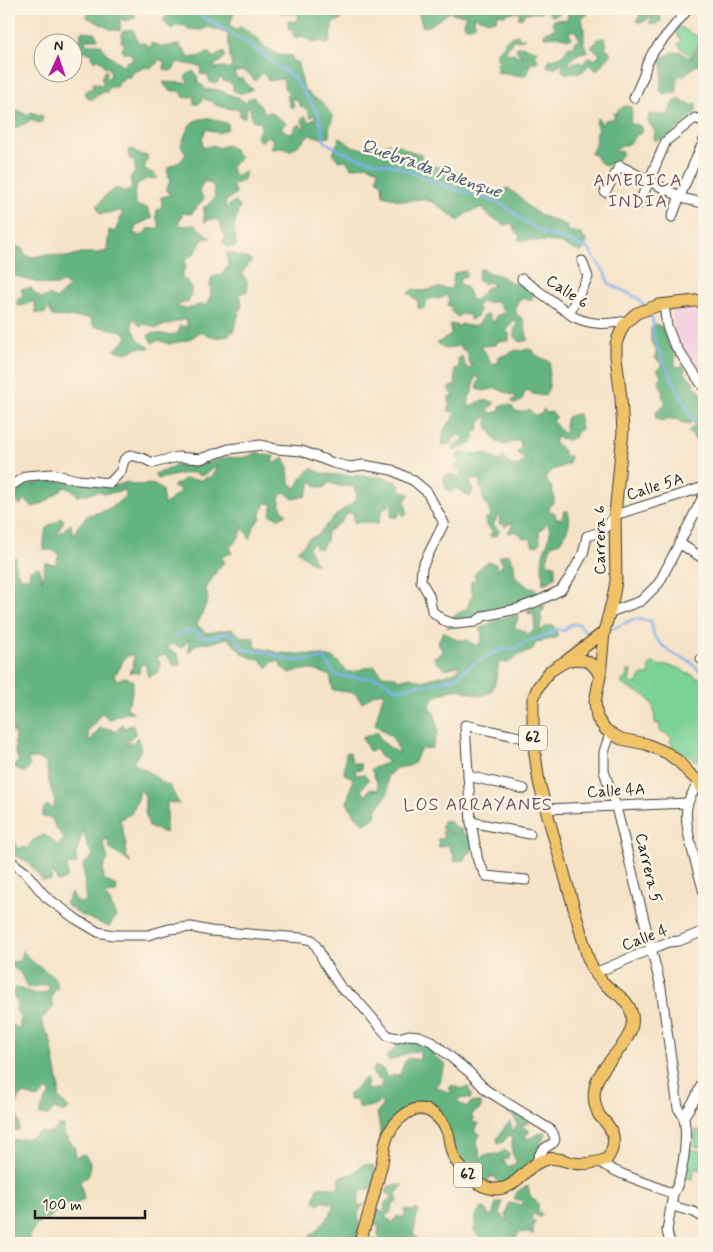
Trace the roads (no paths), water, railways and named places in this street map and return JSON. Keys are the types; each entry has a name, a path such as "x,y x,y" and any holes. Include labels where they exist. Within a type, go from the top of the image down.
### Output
{"main road":[{"name":"Carrera 6","path":"604,632 616,580 615,515 623,431 616,350 620,332 632,316 637,313 660,305 704,300"},
{"path":"566,661 604,632"},
{"path":"604,632 595,708 600,722 610,734 621,739 660,749 679,762 699,782 704,793"},
{"path":"566,661 578,658 586,660 595,666 600,676"},
{"name":"62","path":"566,661 555,667 545,676 533,699 533,740 540,782 588,958 595,973 625,1001 630,1010 632,1020 629,1035 598,1078 594,1089 597,1111 610,1128 613,1140 610,1156 600,1162"},
{"name":"62","path":"359,1243 366,1226 387,1138 396,1122 409,1112 420,1109 432,1112 446,1130 452,1152 458,1164 466,1174 482,1185 494,1188 509,1186 536,1163"},
{"path":"536,1163 556,1158 578,1164 600,1162"}],"street":[{"path":"634,98 653,52 688,9"},
{"path":"639,204 666,142 694,118 704,122"},
{"path":"672,217 704,140"},
{"path":"605,192 620,166 685,199 704,203"},
{"path":"569,313 588,277 582,261"},
{"name":"Calle 6","path":"522,279 580,320 595,324 628,321"},
{"path":"660,305 674,344 704,388"},
{"path":"9,487 26,476 52,474 78,480 110,483 121,471 124,460 131,454 152,463 178,457 200,459 229,449 261,445 302,452 350,467 363,465 392,470 414,481 427,492 444,523 422,567 421,581 429,595 432,611 443,620 455,624 475,622 484,616 517,609 561,590 583,554 587,536 599,533 606,528 615,515"},
{"name":"Calle 5A","path":"615,515 704,487"},
{"path":"607,617 613,611 641,601 659,583 704,495"},
{"path":"679,543 704,558"},
{"path":"526,880 486,876 478,861 471,822 465,725 533,740"},
{"name":"Carrera 5","path":"610,734 604,752 604,771 616,807 661,988 678,1108 684,1116 686,1133 682,1168 673,1194 667,1231 670,1243"},
{"path":"468,776 524,789"},
{"path":"699,782 688,803 687,825 704,893"},
{"name":"Calle 4A","path":"546,809 688,803"},
{"path":"471,822 530,834"},
{"path":"9,860 25,872 46,896 76,919 98,932 113,935 148,935 169,929 191,927 210,931 312,940 340,988 356,999 388,1036 398,1038 409,1035 419,1036 430,1041 469,1072 486,1090 551,1130 555,1141 542,1151 536,1163"},
{"name":"Calle 4","path":"595,973 651,951 668,942 680,941 704,931"},
{"path":"684,1116 695,1099 704,1079"},
{"path":"600,1162 620,1174 673,1194"},
{"path":"672,1206 694,1212 704,1218"}],"waterway":[{"name":"Quebrada Palenque","path":"190,9 248,44 293,77 318,113 325,142 358,158 395,166 442,185 503,205 543,233 588,249 605,273 609,284 638,298 644,306"},
{"name":"Quebrada Palenque","path":"648,313 653,320 653,337 691,418 704,423"},
{"path":"609,629 634,619 651,621 654,636 663,646 670,652 691,662 704,675"},
{"path":"176,636 186,631 194,630 207,638 228,633 236,638 243,649 266,652 288,660 298,661 325,658 332,671 339,676 380,679 397,689 455,678 473,664 503,649 513,649 548,635 555,629 564,631 571,624 579,624 586,632 599,630"}],"district":[{"name":"AMERICA INDIA","path":"638,191"},
{"name":"LOS ARRAYANES","path":"478,805"}]}
